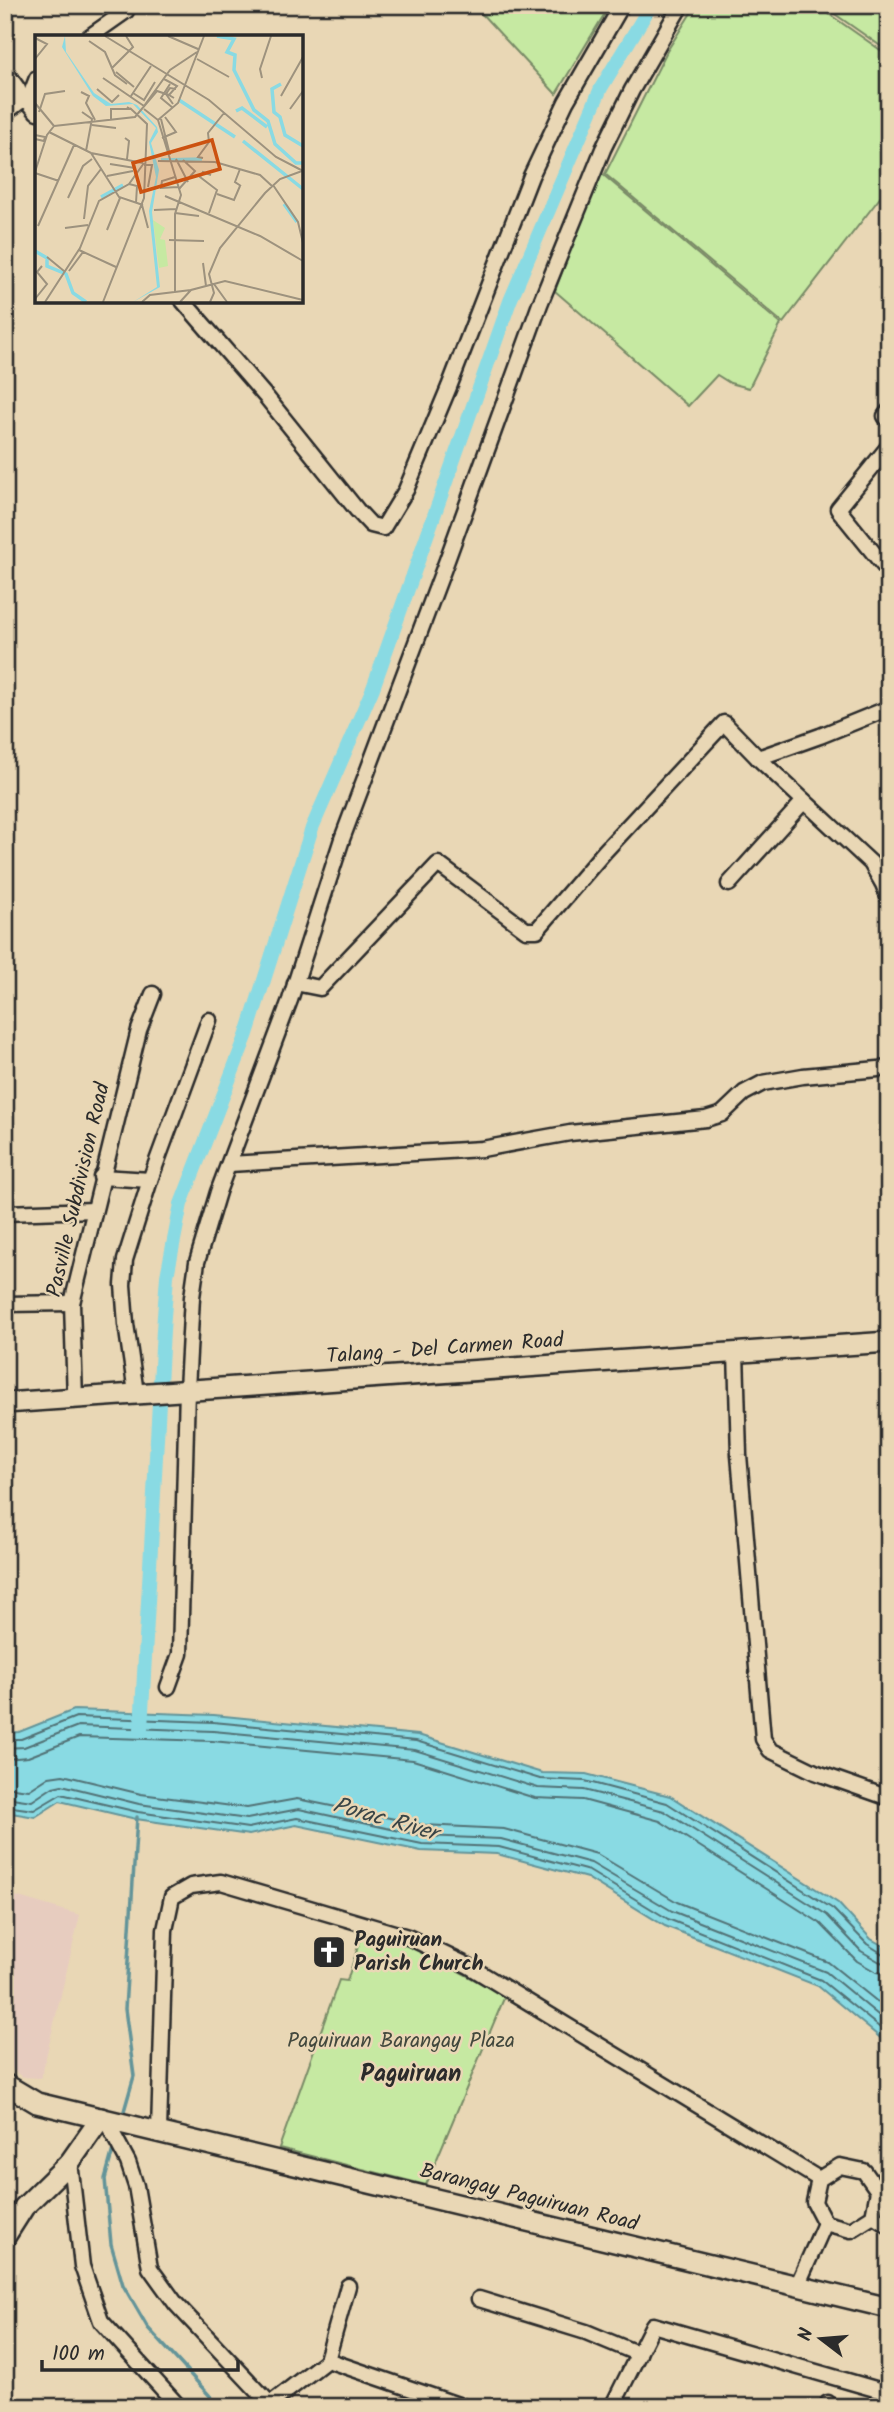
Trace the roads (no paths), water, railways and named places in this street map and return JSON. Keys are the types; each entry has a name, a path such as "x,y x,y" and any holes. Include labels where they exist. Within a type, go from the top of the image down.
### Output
{"street":[{"path":"92,35 126,11 128,5"},
{"path":"185,303 267,398 357,510 370,524 383,528 406,490 433,426 531,176 566,102 622,5"},
{"path":"168,1687 180,1654 182,1390 197,1262 229,1164 295,983 342,839 540,304 603,149 632,90 681,5"},
{"path":"5,71 28,105"},
{"path":"28,105 35,84"},
{"path":"5,113 28,105"},
{"path":"889,411 885,416 889,421"},
{"path":"889,446 838,509 889,572"},
{"path":"758,758 889,708"},
{"path":"295,983 320,988 438,864 526,930 537,930 605,851 724,723 871,863 889,899"},
{"path":"729,884 804,801"},
{"name":"Pasville Subdivision Road","path":"75,1400 72,1303 139,1030 153,994"},
{"path":"144,1393 126,1324 123,1285 125,1260 150,1180 209,1020"},
{"path":"229,1164 482,1149 570,1133 706,1119 722,1114 744,1093 763,1083 803,1076 889,1068"},
{"path":"101,1177 150,1180"},
{"path":"5,1213 94,1210"},
{"path":"5,1304 72,1303"},
{"name":"Talang - Del Carmen Road","path":"5,1403 889,1342"},
{"path":"736,1352 739,1455 763,1739 770,1750 815,1772 889,1798"},
{"path":"159,2131 165,1930 172,1897 191,1886 221,1882 408,1937 469,1966 819,2179"},
{"name":"Barangay Paguiruan Road","path":"5,2084 37,2104 107,2123 139,2126 889,2308"},
{"path":"5,2236 24,2207 107,2123 135,2186 150,2268 176,2304 272,2405 327,2360 348,2286"},
{"path":"70,2162 82,2266 101,2322 166,2401 179,2407"},
{"path":"840,2166 864,2171 878,2191 873,2216 851,2230 825,2223 814,2202 819,2179 840,2166"},
{"path":"873,2216 889,2226"},
{"path":"797,2286 825,2223"},
{"path":"479,2299 586,2332 639,2354"},
{"path":"612,2407 653,2325 889,2393"},
{"path":"327,2360 464,2407"}],"water":[{"name":"Porac River","path":"74,1710 214,1715 418,1735 542,1773 586,1774 670,1796 838,1903 871,1939 889,1949 889,2045 818,1986 665,1926 587,1878 497,1854 421,1851 296,1825 249,1835 136,1819 60,1801 35,1817 5,1812 5,1733 19,1732"}],"waterway":[{"path":"141,1729 167,1276 181,1204 247,1034 312,828 373,688 510,301 601,88 651,5"},
{"path":"122,2118 134,2076 125,2009 137,1817"},
{"path":"114,2146 105,2179 111,2244 123,2285 148,2328 220,2407"}],"place":[{"name":"Paguiruan Parish Church","path":"329,1952"}],"district":[{"name":"Paguiruan","path":"411,2074"}],"park label":[{"name":"Paguiruan Barangay Plaza","path":"401,2041"}]}
